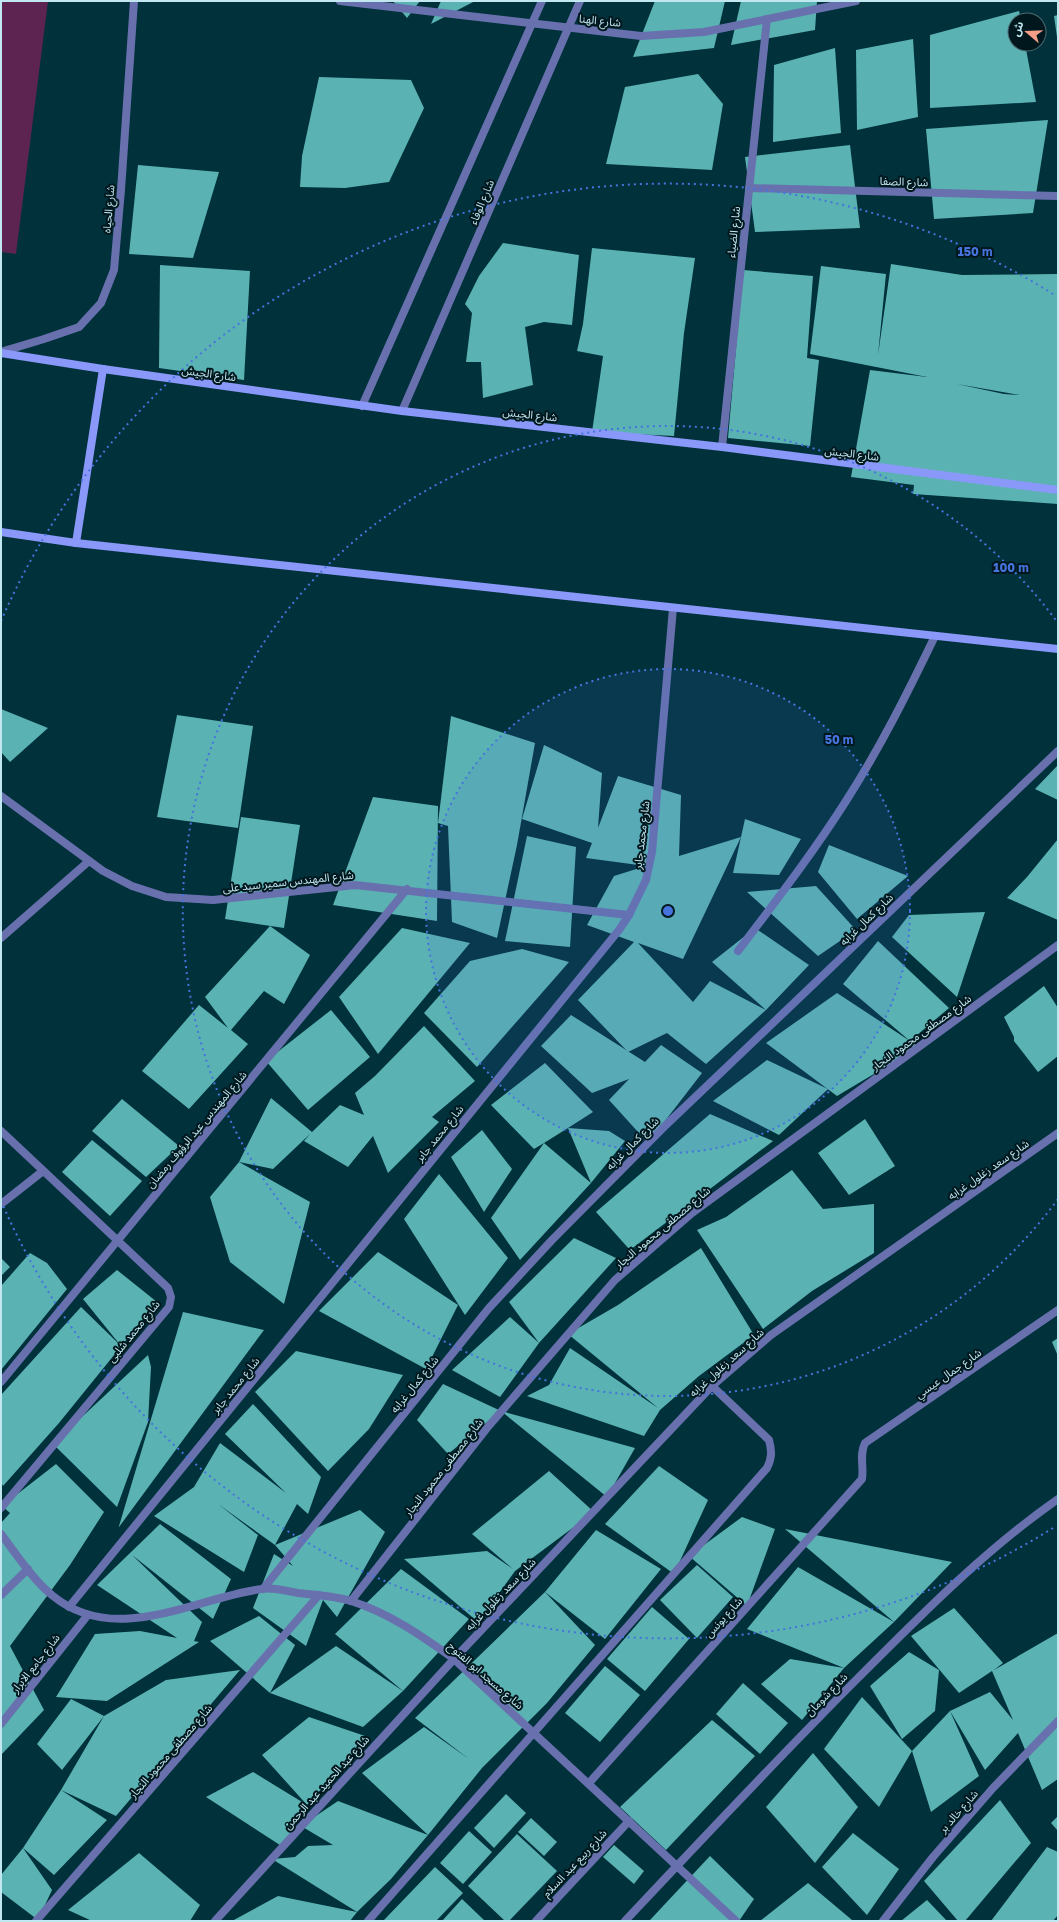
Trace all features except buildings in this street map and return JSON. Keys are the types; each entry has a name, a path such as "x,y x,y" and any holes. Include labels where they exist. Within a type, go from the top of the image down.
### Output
{"main road":[{"name":"شارع الجيش","path":"1,352 103,369 362,406 722,447 1058,490"},
{"path":"76,543 103,369"},
{"path":"1,532 76,543 1058,649"}],"street":[{"name":"شارع الحياه","path":"1,352 79,327 101,303 114,270 134,1"},
{"name":"شارع الهنا","path":"340,1 641,36 704,32 856,1"},
{"path":"362,406 542,1"},
{"name":"شارع الوفاء","path":"402,411 580,1"},
{"name":"شارع الضياء","path":"722,447 767,19"},
{"name":"شارع الصفا","path":"749,188 1058,196"},
{"name":"شارع محمد جابر","path":"69,1607 614,936 629,915 646,880 652,852 673,608"},
{"path":"738,951 794,878 846,801 894,721 935,636"},
{"name":"شارع كمال غرابه","path":"263,1589 489,1308 552,1240 666,1125 1058,751"},
{"name":"شارع المهندس سمير سيد على","path":"1,796 103,872 132,886 166,897 213,900 355,885 407,889 629,915"},
{"path":"1,938 89,861"},
{"name":"شارع المهندس عبد الرؤوف رمضان","path":"1,1382 407,889"},
{"name":"شارع مصطفى محمود النجار","path":"351,1601 487,1428 615,1280 692,1213 1058,944"},
{"name":"شارع محمد شلبى","path":"1,1131 168,1288 171,1297 169,1307 1,1507"},
{"name":"شارع سعد زغلول غرابه","path":"454,1659 712,1386 771,1335 1058,1133"},
{"path":"1,1204 43,1171"},
{"name":"شارع جمال عيسي","path":"862,1461 861,1451 865,1443 1058,1310"},
{"path":"368,1921 767,1468 771,1460 772,1449 769,1440 712,1386"},
{"name":"شارع يونس","path":"589,1783 862,1479 862,1461"},
{"name":"شارع شومان","path":"625,1921 828,1708 937,1598 1024,1523 1058,1499"},
{"name":"شارع مسجد ابو الفتوح","path":"1,1534 28,1569 53,1596 69,1607 87,1616 120,1620 144,1617 263,1589 319,1595 351,1601 387,1616 422,1636 454,1659 736,1921"},
{"path":"1,1595 28,1569"},
{"name":"شارع مصطفى محمود النجار","path":"36,1921 319,1595"},
{"name":"شارع جامع الابرار","path":"1,1724 87,1616"},
{"name":"شارع عبد الحميد عبد الرحمن","path":"215,1921 454,1659"},
{"name":"شارع خالد بر","path":"883,1921 933,1857 988,1794 1058,1721"},
{"name":"شارع ربيع عبد السلام","path":"536,1921 628,1821"}],"shaded area":[{"path":"1,1 48,1 16,254 1,252"}]}
